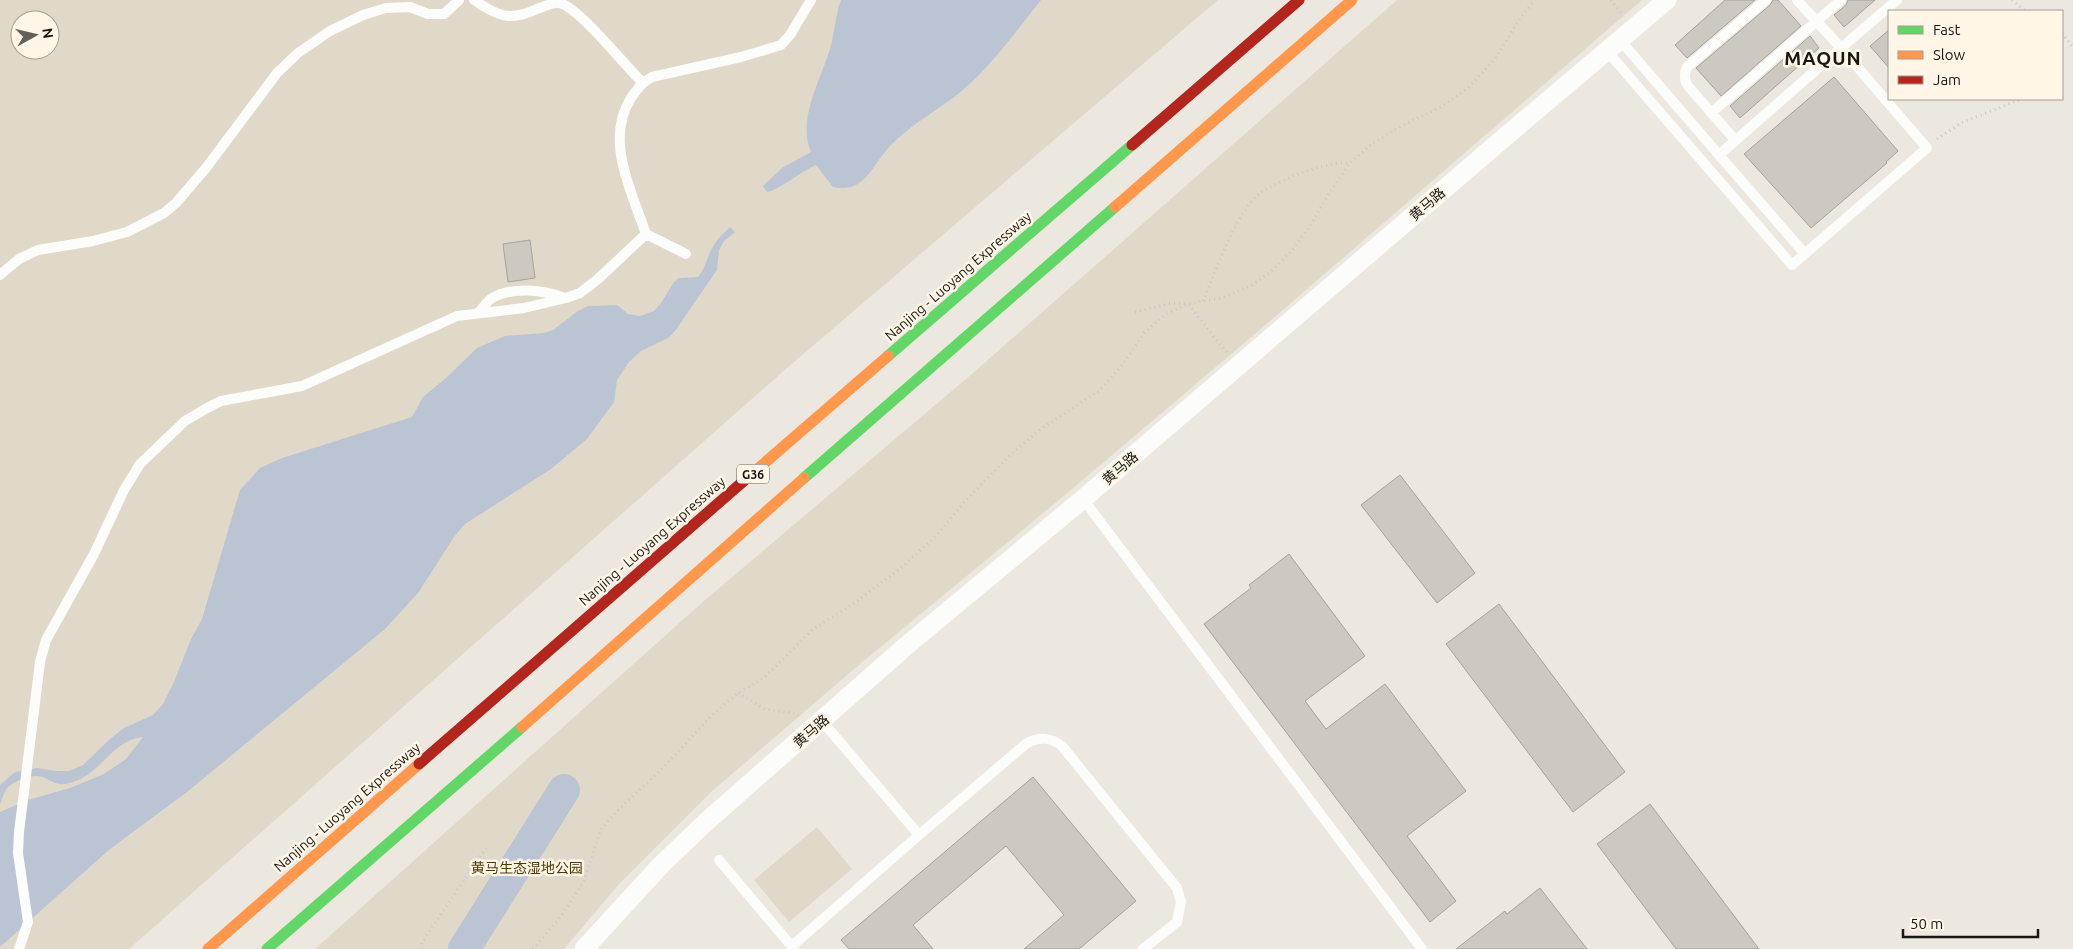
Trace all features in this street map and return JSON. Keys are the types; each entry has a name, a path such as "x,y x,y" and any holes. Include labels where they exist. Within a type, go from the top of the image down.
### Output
{"highway":[{"name":"Nanjing - Luoyang Expressway","path":"208,949 594,611 1299,0"},
{"name":"G36","path":"267,949 415,822 775,503 1352,0"}],"street":[{"name":"黄马路","path":"584,949 655,872 706,822 906,646 1083,500 1667,0"}],"lane":[{"path":"0,275 19,259 38,250 93,241 127,232 164,213 176,203 206,168 277,73 298,52 330,31 363,15 386,8 410,7 428,14 444,14 459,0"},
{"path":"474,0 497,14 512,17 528,14 543,7 559,3 571,8 590,24 642,82"},
{"path":"686,254 646,234 619,149 619,125 628,103 642,82 652,77 741,57 781,45 811,0"},
{"path":"1735,140 1685,82 1687,67 1766,0"},
{"path":"1614,46 1792,265 1927,148 1798,0"},
{"path":"1711,113 1841,0"},
{"path":"1719,155 1897,0"},
{"path":"1614,46 1719,155 1805,254"},
{"path":"19,949 28,922 18,854 19,832 40,662 46,640 94,554 124,490 140,464 185,421 207,408 237,398 302,386 457,316 524,308 580,293 598,279 646,234"},
{"path":"478,312 491,299 502,294 534,290 550,292 566,298"},
{"path":"1083,500 1422,949"},
{"path":"818,725 919,836"},
{"path":"719,860 793,948 1027,743 1042,738 1062,746 1177,888 1181,902 1177,922 1143,949"}],"path":[{"path":"533,949 559,919 583,883 601,829 617,811 664,767 712,715 738,693 765,677 812,630 853,604 901,568 936,536 967,499 1009,456 1041,429 1099,391 1123,364 1144,333 1166,314 1188,304 1221,298 1251,286 1273,270 1294,248 1312,223 1328,193 1350,164 1373,143 1403,125 1441,107 1468,88 1495,60 1520,18 1535,0"},
{"path":"1612,0 1624,18"},
{"path":"2012,0 2024,10"},
{"path":"2063,34 2073,47"},
{"path":"1927,148 1944,134 1961,124 2020,100"},
{"path":"1202,301 1236,226 1248,206 1260,194 1279,182 1308,170 1338,163 1350,164"},
{"path":"1135,312 1172,303 1188,304 1238,367"},
{"path":"738,693 765,710 793,713 818,725"},
{"path":"421,949 422,942 486,848"}],"green space":[{"path":"0,0 1218,0 787,368 129,949 0,949"},
{"name":"黄马生态湿地公园","path":"1397,0 1642,0 1263,327 1065,495 860,664 711,792 619,884 564,949 315,949 705,600 973,373"},
{"path":"817,827 852,869 789,922 754,880"}],"water":[{"path":"841,0 1041,0 974,80 898,138 860,182 844,188 833,187 816,165 767,192 763,186 782,168 811,152 807,138 809,110 832,41"},
{"path":"730,227 735,232 724,241 719,250 717,270 675,331 668,338 641,351 629,362 617,380 614,402 587,439 551,469 465,524 454,537 418,593 385,629 187,792 110,849 0,947 0,812 28,800 70,788 104,774 126,759 143,737 132,739 123,744 92,772 73,782 61,784 37,776 24,778 8,787 0,804 0,785 15,772 37,768 69,771 83,765 124,728 153,715 163,704 191,639 202,619 240,490 260,468 282,458 412,417 423,397 477,348 505,336 544,333 553,330 578,311 588,306 617,305 628,314 640,316 654,311 674,282 679,278 698,277 714,245"}],"building":[{"path":"1725,0 1755,0 1687,58 1675,45"},
{"path":"1773,0 1778,0 1801,26 1721,96 1696,68 1770,5"},
{"path":"1848,0 1875,0 1844,27 1834,15 1846,5"},
{"path":"1888,31 1888,67 1870,46"},
{"path":"1810,36 1819,48 1740,118 1730,106"},
{"path":"1834,77 1898,151 1887,163 1811,228 1744,154"},
{"path":"530,240 535,278 508,282 503,244"},
{"path":"1400,475 1475,573 1437,603 1361,505"},
{"path":"1289,554 1365,656 1305,701 1326,729 1385,684 1466,791 1407,836 1456,901 1430,922 1204,624 1251,588 1249,585"},
{"path":"1499,604 1625,772 1573,812 1446,644"},
{"path":"1033,777 1136,901 1079,949 1024,949 1064,915 1006,846 913,925 933,949 849,949 841,940"},
{"path":"1650,804 1759,949 1676,949 1597,844"},
{"path":"1540,888 1587,949 1456,949 1505,911 1507,914"}],"waterway":[{"path":"464,949 564,790"}],"traffic: fast":[{"path":"888,356 1132,145"},
{"path":"804,478 1115,207"},
{"path":"267,949 522,727"}],"traffic: slow":[{"path":"1115,207 1352,0"},
{"path":"746,479 888,356"},
{"path":"522,727 804,478"},
{"path":"208,949 419,764"}],"traffic: jam":[{"path":"1132,145 1299,0"},
{"path":"419,764 746,479"}],"district":[{"name":"MAQUN","path":"1823,58"}]}
